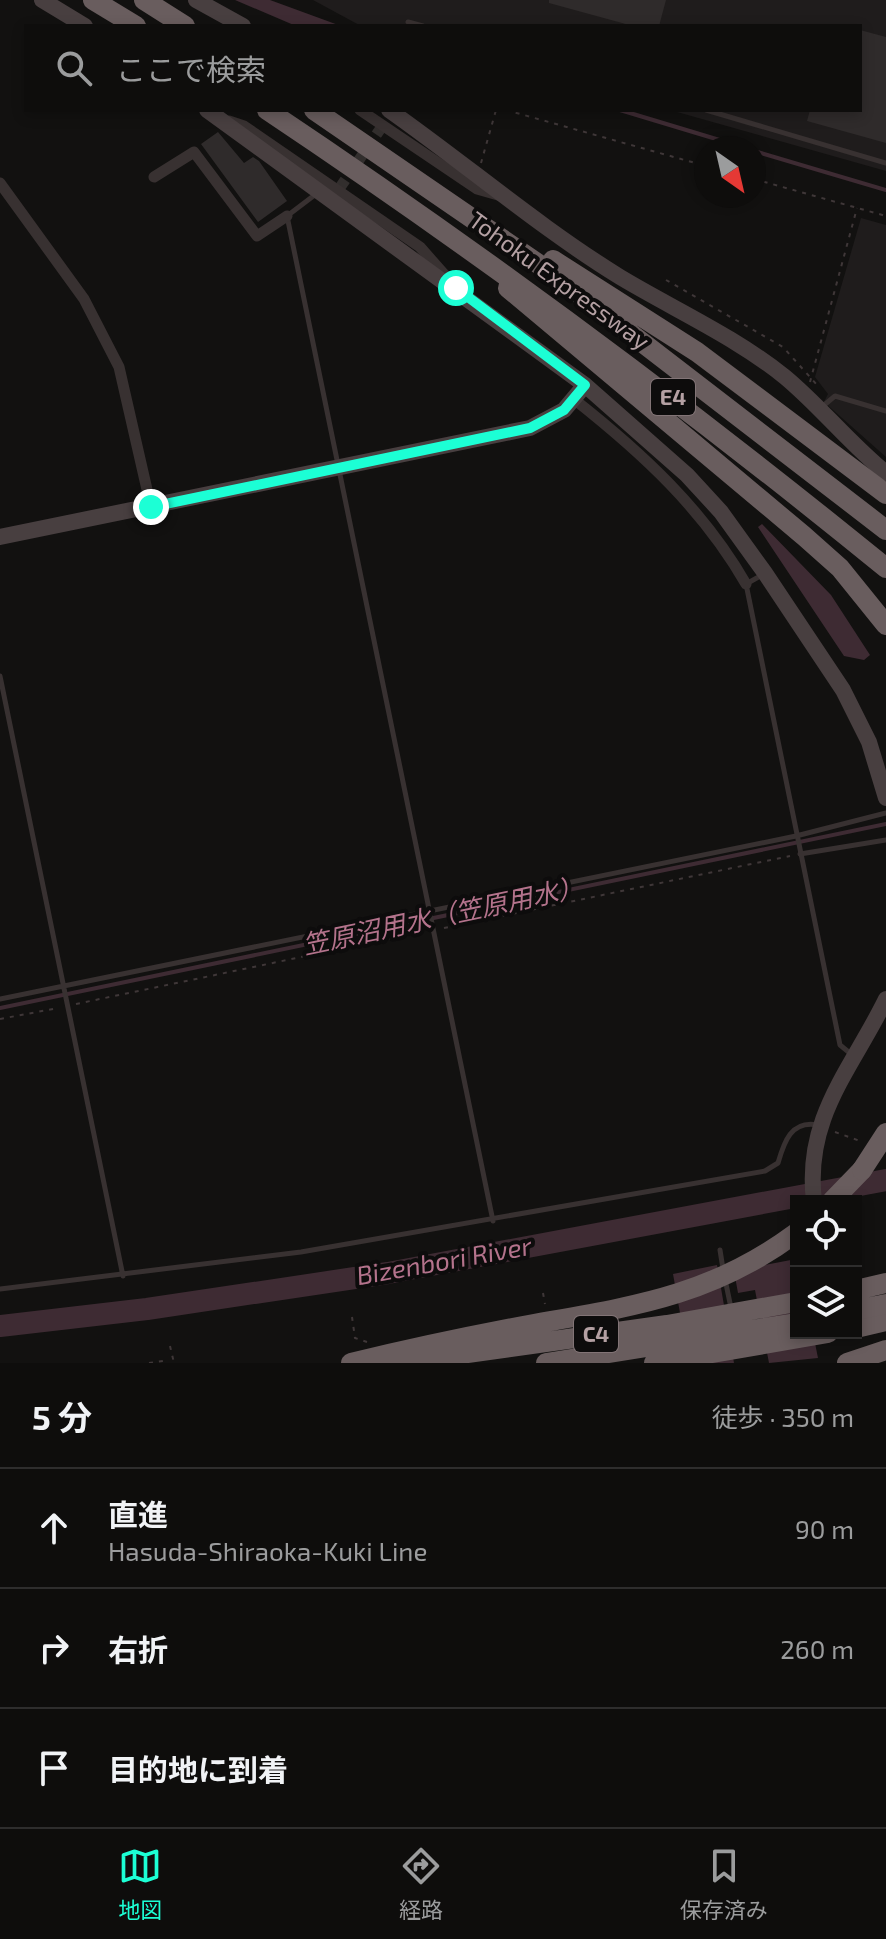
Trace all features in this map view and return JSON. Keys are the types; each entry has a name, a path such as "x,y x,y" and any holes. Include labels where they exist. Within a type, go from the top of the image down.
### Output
{"highway":[{"path":"93,0 133,24"},
{"path":"144,0 182,24"},
{"name":"Tohoku Expressway","path":"270,112 453,236 666,391 886,568"},
{"name":"Tohoku Expressway","path":"317,112 469,214 662,355 886,530"},
{"path":"469,214 576,273 697,352 839,455 886,494"},
{"path":"453,236 528,307 702,447 840,568 886,625"},
{"path":"838,1195 862,1170 882,1142"},
{"path":"351,1363 440,1341 654,1302 689,1292 746,1267 790,1237"},
{"path":"862,1287 886,1283"},
{"name":"C4","path":"396,1363 667,1325 790,1303"},
{"path":"862,1309 886,1304"},
{"path":"862,1327 886,1321"},
{"name":"C4","path":"546,1363 790,1324"},
{"path":"654,1363 793,1339"},
{"path":"847,1363 886,1350"}],"main road":[{"path":"42,0 82,24"},
{"path":"196,0 239,24"},
{"path":"392,112 499,195 620,277 696,317 803,393 822,403 886,473"},
{"path":"212,114 318,193 456,288 585,385 687,475 721,512 843,690 869,742 886,798"},
{"path":"0,537 530,428 546,422 575,400 585,385"},
{"path":"813,1195 811,1173 819,1126 886,999"},
{"path":"862,1293 886,1313"}],"street":[{"path":"363,112 477,189 499,195"},
{"path":"212,114 244,126 420,247 456,288"},
{"path":"154,177 194,152 257,236 287,216"},
{"path":"0,183 84,299 119,367 151,507"},
{"path":"575,400 673,486 725,546 746,584"}],"lane":[{"path":"408,22 416,24"},
{"path":"713,112 886,163"},
{"path":"318,193 287,216 493,1221"},
{"path":"822,403 835,396 886,411"},
{"path":"765,573 746,584 840,1045 854,1055"},
{"path":"0,676 123,1276"},
{"path":"0,999 796,836 886,813"},
{"path":"800,854 886,840"},
{"path":"0,1289 123,1276 493,1221 765,1171 778,1163 784,1140 794,1129 808,1123 819,1126"},
{"path":"720,1250 742,1363"}],"path":[{"path":"475,175 495,112"},
{"path":"513,112 694,163"},
{"path":"766,182 886,216"},
{"path":"803,393 812,378 857,208"},
{"path":"666,280 783,347 812,378 822,403"},
{"path":"0,1019 800,854"},
{"path":"819,1126 882,1142"},
{"path":"352,1317 355,1338 367,1342 369,1352"},
{"path":"170,1346 174,1363"},
{"path":"149,1363 163,1361"}],"shaded area":[{"path":"235,0 270,0 336,24 291,24"},
{"path":"313,0 886,0 886,171 677,112 862,112 862,24 357,24"},
{"path":"861,218 886,225 886,457 824,402 828,394 815,377"},
{"path":"762,524 831,595 870,655 864,660 844,656 758,527"},
{"path":"790,1260 790,1339 814,1339 818,1358 769,1363 755,1290 738,1293 734,1271"},
{"path":"717,1265 734,1363 689,1363 673,1274"}],"building":[{"path":"549,0 666,0 660,24 626,24 549,3"},
{"path":"862,31 886,37 886,143 807,121 809,112 862,112"},
{"path":"218,132 244,163 253,157 259,161 287,201 258,222 201,144"}],"waterway":[{"path":"627,112 706,136"},
{"path":"766,155 886,190"},
{"name":"笠原沼用水（笠原用水）","path":"0,1008 886,824"},
{"name":"Bizenbori River","path":"0,1326 147,1309 388,1273 886,1180"}],"tunnel":[{"path":"339,189 383,125"}],"route":[{"path":"151,507 530,428 546,422 575,400 585,385 456,288"}]}
